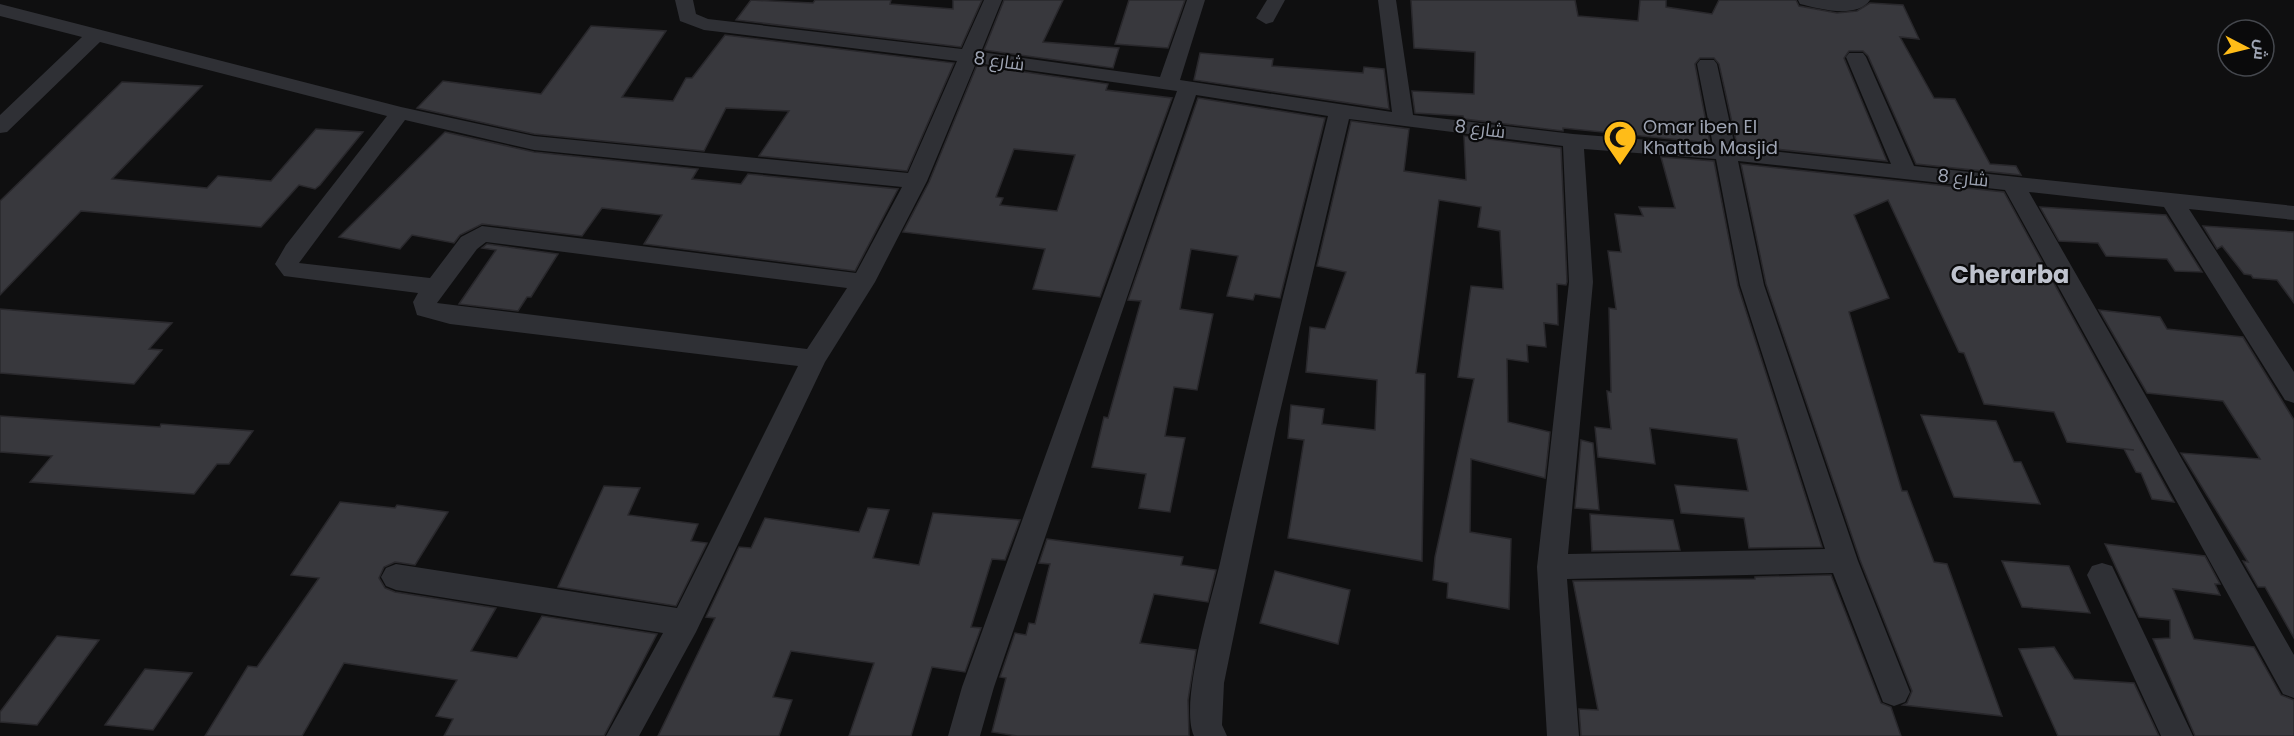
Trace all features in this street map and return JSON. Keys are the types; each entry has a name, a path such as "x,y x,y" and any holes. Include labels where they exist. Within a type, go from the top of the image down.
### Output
{"street":[{"name":"شارع 8","path":"684,0 687,17 704,24 968,56 1340,112 1573,141 1724,153 2294,213"},
{"path":"622,736 685,623 814,359 864,282 916,181 993,0"},
{"path":"964,736 978,687 1178,86 1196,0"},
{"path":"1266,18 1276,0"},
{"path":"1388,0 1403,120"},
{"path":"1807,0 1833,5 1851,5 1861,0"},
{"path":"0,10 400,113 534,143 916,181"},
{"path":"0,29 29,17"},
{"path":"0,127 97,34"},
{"path":"1856,57 1906,172"},
{"path":"1707,64 1752,285 1843,561 1894,692"},
{"path":"1211,736 1206,727 1208,683 1263,429 1340,112"},
{"path":"400,113 294,251 287,264 292,270 436,287"},
{"path":"1563,736 1552,567 1581,282 1573,141"},
{"path":"2013,184 2294,684"},
{"path":"2172,201 2294,393"},
{"path":"814,359 450,315 426,309 425,302 469,243 482,234 864,282"},
{"path":"1552,567 1843,561"},
{"path":"2102,575 2177,736"},
{"path":"396,577 685,623"}],"building":[{"path":"751,0 813,3 815,0 891,0 890,4 953,9 953,0 982,0 961,47 736,20"},
{"path":"1004,0 1063,0 1043,42 1119,48 1113,68 984,50"},
{"path":"1129,0 1185,0 1168,48 1115,44"},
{"path":"1411,0 1575,0 1578,16 1638,21 1640,0 1666,0 1666,7 1712,14 1719,0 1796,0 1799,6 1837,13 1857,11 1870,3 1903,5 1919,39 1900,37 1934,98 1955,99 1990,164 2016,166 2021,175 1916,164 1868,56 1863,51 1849,51 1844,58 1887,161 1737,145 1719,64 1714,58 1700,58 1695,64 1710,143 1563,128 1563,131 1464,119 1463,116 1415,113 1412,91 1474,94 1475,52 1414,48"},
{"path":"591,26 666,31 622,97 673,101 686,78 692,78 725,35 954,63 907,171 759,156 789,111 726,108 704,151 534,134 417,108 443,81 541,94"},
{"path":"1200,53 1273,59 1272,66 1363,73 1364,67 1384,69 1389,109 1194,80"},
{"path":"977,65 1108,84 1106,90 1172,98 1100,297 1033,289 1045,249 903,232 929,182","holes":["1014,149 1075,155 1057,211 1000,205 1003,198 996,197"]},
{"path":"122,82 202,86 112,179 207,188 218,176 271,181 316,129 363,132 320,185 315,189 299,185 261,227 81,211 0,295 0,201"},
{"path":"1198,98 1325,118 1280,298 1255,294 1253,300 1227,296 1238,256 1191,249 1180,309 1213,314 1197,390 1174,387 1165,436 1185,438 1170,512 1139,508 1146,474 1092,467 1104,417 1108,418 1141,301 1128,300"},
{"path":"1351,121 1409,129 1404,171 1466,180 1464,136 1561,148 1567,282 1566,285 1557,284 1558,325 1544,323 1546,347 1527,345 1528,362 1507,359 1508,422 1550,432 1545,478 1471,459 1470,532 1511,539 1509,609 1447,598 1448,583 1433,580 1435,557 1474,379 1458,377 1471,286 1503,289 1500,231 1478,227 1481,207 1439,200 1416,373 1425,374 1422,561 1288,538 1304,440 1288,438 1291,405 1324,409 1322,424 1375,430 1377,380 1306,372 1310,327 1325,329 1346,272 1317,266"},
{"path":"445,132 534,152 698,169 692,179 741,184 748,174 898,189 855,271 644,244 662,215 602,208 582,236 482,224 460,235 454,243 412,235 400,249 339,237"},
{"path":"1661,157 1714,161 1738,286 1822,547 1749,548 1744,518 1681,513 1675,485 1748,491 1737,439 1650,428 1655,464 1598,457 1595,427 1611,429 1607,391 1611,392 1609,308 1616,309 1608,251 1621,252 1615,214 1643,216 1639,207 1675,208"},
{"path":"1741,164 2004,192 2174,502 2152,499 2141,473 2136,472 2124,449 2134,450 2067,442 2054,412 1984,404 1964,353 1959,352 1888,200 1854,215 1889,298 1849,312 1902,491 1907,491 1934,562 1947,564 2002,716 1903,705 1907,703 1912,691 1860,560 1766,284"},
{"path":"2040,207 2166,215 2202,272 2175,271 2167,259 2106,256 2098,243 2059,241"},
{"path":"2203,226 2294,232 2294,303 2277,280 2253,278 2251,275 2244,274 2222,246 2217,249"},
{"path":"487,244 558,254 531,297 527,297 518,311 459,304 496,250 482,248"},
{"path":"0,309 172,323 149,349 162,350 134,384 0,373"},
{"path":"2099,310 2160,317 2167,329 2243,337 2294,420 2294,638 2265,587 2258,587 2243,561 2248,562 2181,453 2260,459 2223,401 2147,393"},
{"path":"1921,415 1996,421 2014,462 2021,462 2040,504 1954,497"},
{"path":"0,416 253,431 229,464 217,464 194,494 30,482 52,456 0,452"},
{"path":"1581,440 1593,443 1599,510 1575,508"},
{"path":"604,486 640,488 628,515 698,524 691,541 707,543 676,606 558,587"},
{"path":"340,502 395,508 397,505 448,512 415,565 395,562 384,567 379,578 385,588 395,592 496,608 471,651 517,658 542,616 657,634 604,736 444,736 453,719 436,716 457,680 344,663 302,736 205,736 248,666 257,667 319,578 291,575"},
{"path":"868,508 889,510 873,558 919,565 933,513 1020,520 1005,560 992,559 971,627 981,628 965,672 932,667 911,736 849,736 874,663 791,651 773,697 792,700 779,736 658,736 715,618 706,617 739,547 751,548 765,518 859,532"},
{"path":"1590,514 1673,520 1680,550 1592,551"},
{"path":"1047,539 1183,557 1181,565 1216,570 1208,602 1154,594 1140,643 1196,650 1188,700 1189,736 1017,736 992,732 1006,678 1000,677 1015,633 1026,635 1029,623 1035,624 1050,564 1039,563"},
{"path":"2105,544 2205,556 2220,584 2215,584 2220,595 2173,589 2194,639 2254,647 2281,695 2294,700 2294,736 2195,736 2153,639 2170,638 2170,620 2139,617"},
{"path":"2002,561 2069,566 2090,613 2022,607"},
{"path":"1275,571 1350,590 1338,644 1260,623"},
{"path":"1831,575 1881,703 1891,707 1901,736 1581,736 1579,709 1598,710 1573,581 1755,579 1755,577"},
{"path":"57,636 99,640 37,725 0,722 0,712"},
{"path":"2054,647 2074,679 2134,683 2159,736 2058,736 2019,649"},
{"path":"145,669 192,673 153,730 105,725"}],"place":[{"name":"Omar iben El Khattab Masjid","path":"1620,166"}],"district":[{"name":"Cherarba","path":"2010,275"}]}
